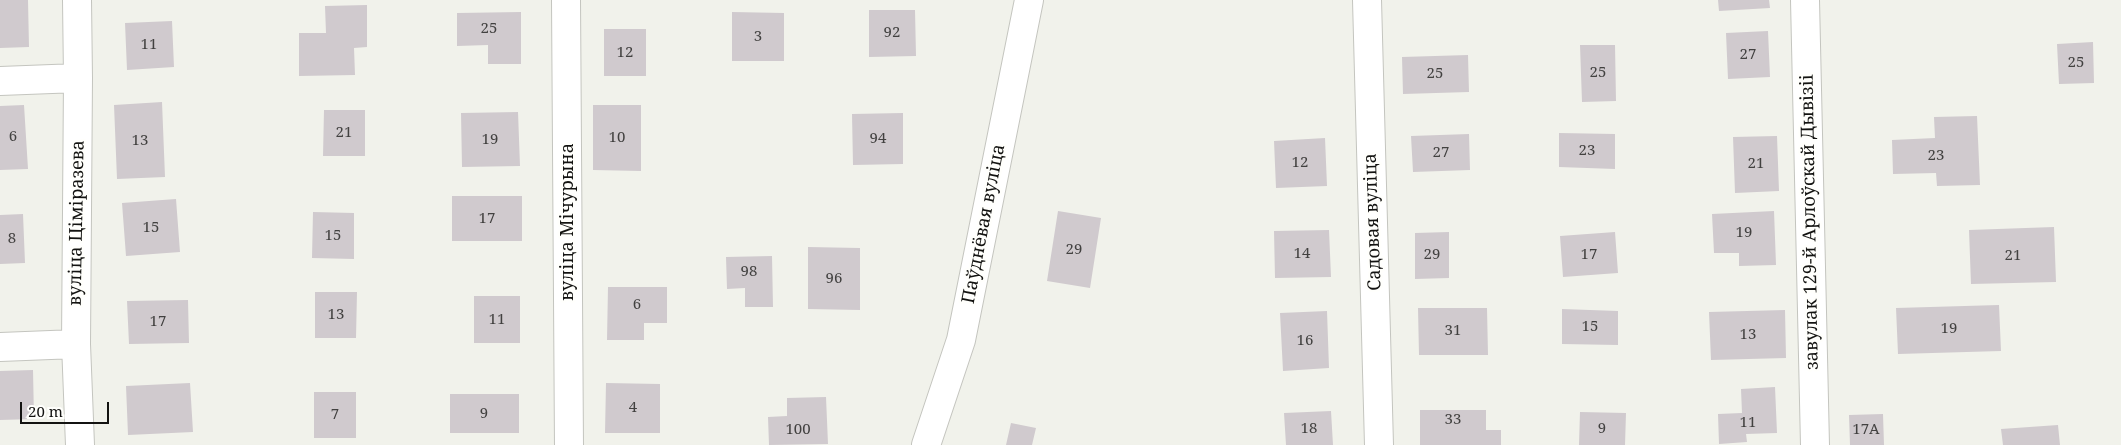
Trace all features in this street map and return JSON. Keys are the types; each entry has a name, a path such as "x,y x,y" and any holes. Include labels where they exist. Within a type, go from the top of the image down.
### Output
{"street":[{"name":"вуліца Ціміразева","path":"77,0 76,344 80,445"},
{"name":"вуліца Мічурына","path":"566,0 569,445"},
{"name":"Паўднёвая вуліца","path":"926,445 961,340 1029,0"},
{"name":"Садовая вуліца","path":"1367,0 1379,445"},
{"name":"завулак 129-й Арлоўскай Дывізіі","path":"1805,0 1815,445"},
{"path":"0,81 78,78"},
{"path":"0,347 76,344"}],"building":[{"path":"0,0 28,0 29,47 0,48"},
{"path":"1718,0 1769,0 1770,8 1719,11"},
{"path":"367,5 367,47 354,48 355,75 299,76 299,33 326,33 325,6"},
{"path":"869,10 915,10 916,56 869,57"},
{"path":"521,12 521,64 488,64 488,45 457,46 457,13"},
{"path":"732,12 784,13 784,61 732,61"},
{"path":"172,21 174,67 127,70 125,23"},
{"path":"604,29 646,29 646,76 604,76"},
{"path":"1768,31 1770,77 1728,79 1726,33"},
{"path":"2093,42 2094,83 2059,84 2057,44"},
{"path":"1580,45 1615,45 1616,101 1582,102"},
{"path":"1468,55 1469,92 1403,94 1402,57"},
{"path":"162,102 165,177 117,179 114,105"},
{"path":"24,105 28,169 0,170 0,106"},
{"path":"593,105 641,105 641,171 593,170"},
{"path":"324,110 365,110 365,156 323,156"},
{"path":"518,112 520,166 462,167 461,113"},
{"path":"903,113 903,164 853,165 852,114"},
{"path":"1977,116 1980,185 1937,186 1936,173 1893,174 1892,140 1935,138 1934,117"},
{"path":"1559,133 1615,134 1615,169 1559,167"},
{"path":"1469,134 1470,170 1413,172 1411,136"},
{"path":"1777,136 1779,191 1735,193 1733,137"},
{"path":"1325,138 1327,186 1276,188 1274,141"},
{"path":"452,196 522,196 522,241 452,241"},
{"path":"176,199 180,252 126,256 122,203"},
{"path":"1058,211 1101,218 1090,288 1047,281"},
{"path":"1774,211 1776,265 1739,266 1739,253 1714,253 1712,214"},
{"path":"313,212 354,213 354,259 312,258"},
{"path":"23,214 25,263 0,264 0,215"},
{"path":"2054,227 2056,282 1971,284 1969,230"},
{"path":"1329,230 1331,277 1275,278 1274,231"},
{"path":"1449,232 1449,278 1415,279 1415,233"},
{"path":"1615,232 1618,273 1563,277 1560,236"},
{"path":"808,247 860,248 860,310 808,309"},
{"path":"772,256 773,307 745,307 745,288 727,289 726,257"},
{"path":"608,287 667,287 667,323 644,323 644,340 607,340"},
{"path":"315,292 357,292 356,338 315,338"},
{"path":"474,296 520,296 520,343 474,343"},
{"path":"188,300 189,343 129,344 127,301"},
{"path":"1999,305 2001,351 1898,354 1896,308"},
{"path":"1418,308 1487,308 1488,355 1419,355"},
{"path":"1562,309 1618,311 1618,345 1562,344"},
{"path":"1785,310 1786,358 1711,360 1709,312"},
{"path":"1327,311 1329,368 1283,371 1280,313"},
{"path":"33,370 34,419 0,420 0,371"},
{"path":"190,383 193,432 128,435 126,386"},
{"path":"606,383 660,384 660,433 605,433"},
{"path":"1775,387 1777,433 1746,434 1747,442 1719,444 1718,414 1742,413 1741,389"},
{"path":"314,392 356,392 356,438 314,438"},
{"path":"450,394 519,394 519,433 450,433"},
{"path":"826,397 828,444 769,445 768,417 787,416 787,398"},
{"path":"1420,410 1486,410 1486,430 1501,430 1501,445 1420,445"},
{"path":"1331,411 1333,445 1286,445 1284,413"},
{"path":"1580,412 1626,413 1625,445 1579,445"},
{"path":"1883,414 1884,445 1850,445 1849,415"},
{"path":"1011,423 1036,428 1032,445 1006,445"},
{"path":"2058,425 2060,445 2003,445 2001,429"}]}
